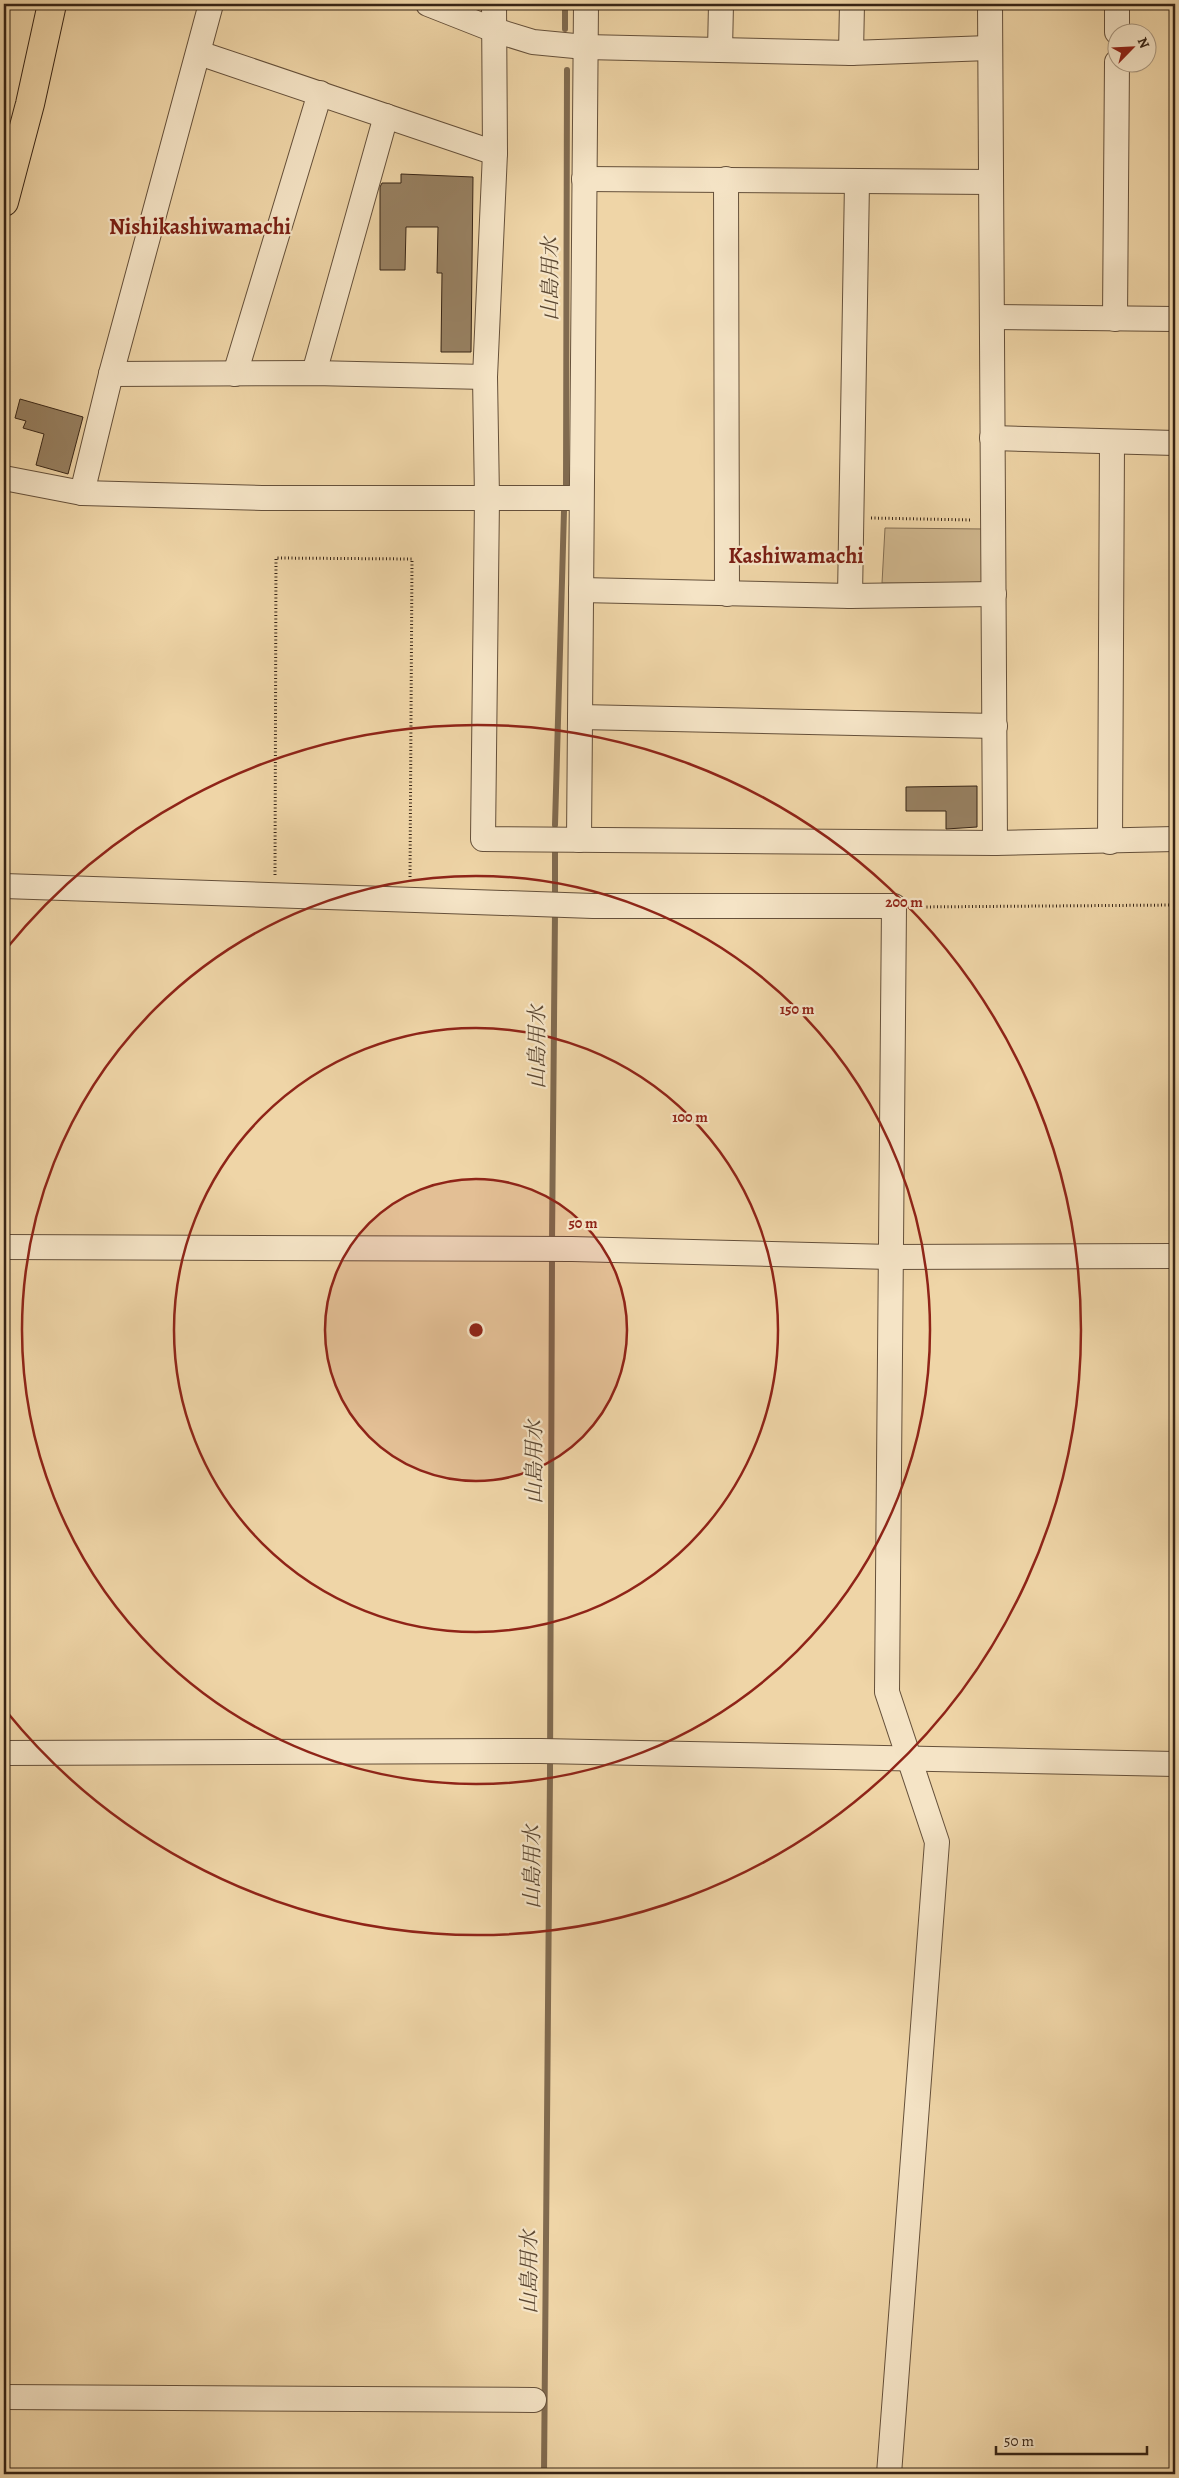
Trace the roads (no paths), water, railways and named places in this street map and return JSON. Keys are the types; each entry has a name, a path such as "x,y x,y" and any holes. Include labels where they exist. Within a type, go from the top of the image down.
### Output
{"main road":[{"path":"4,199 30,104 52,4"}],"street":[{"path":"82,493 111,374 211,4"},
{"path":"428,4 494,30 533,42 585,47 851,53 989,48"},
{"path":"494,4 495,153 485,378 486,498 483,840 996,843 1110,842 1175,839"},
{"path":"579,840 586,4"},
{"path":"720,50 721,4"},
{"path":"851,53 852,4"},
{"path":"990,4 996,843"},
{"path":"1117,4 1117,22"},
{"path":"199,53 495,153"},
{"path":"1115,319 1117,72"},
{"path":"235,374 320,94"},
{"path":"314,373 386,116"},
{"path":"584,179 991,182"},
{"path":"726,179 727,594"},
{"path":"850,596 857,182"},
{"path":"992,317 1175,319"},
{"path":"111,374 314,373 485,378"},
{"path":"992,438 1175,443"},
{"path":"1110,842 1112,442"},
{"path":"4,478 82,493 262,498 581,498"},
{"path":"581,590 850,596 994,594"},
{"path":"580,717 995,726"},
{"path":"4,886 593,906 894,906 887,1692 937,1842 889,2474"},
{"path":"4,1247 572,1249 891,1257 1175,1256"},
{"path":"4,1753 550,1751 1175,1764"},
{"path":"4,2397 534,2400"}],"waterway":[{"name":"山島用水","path":"565,4 565,29"},
{"name":"山島用水","path":"566,487 567,70"},
{"name":"山島用水","path":"555,825 564,511"},
{"name":"山島用水","path":"555,852 555,894"},
{"name":"山島用水","path":"552,1242 555,912"},
{"name":"山島用水","path":"544,2474 552,1260"}],"district":[{"name":"Nishikashiwamachi","path":"200,226"},
{"name":"Kashiwamachi","path":"796,555"}]}
